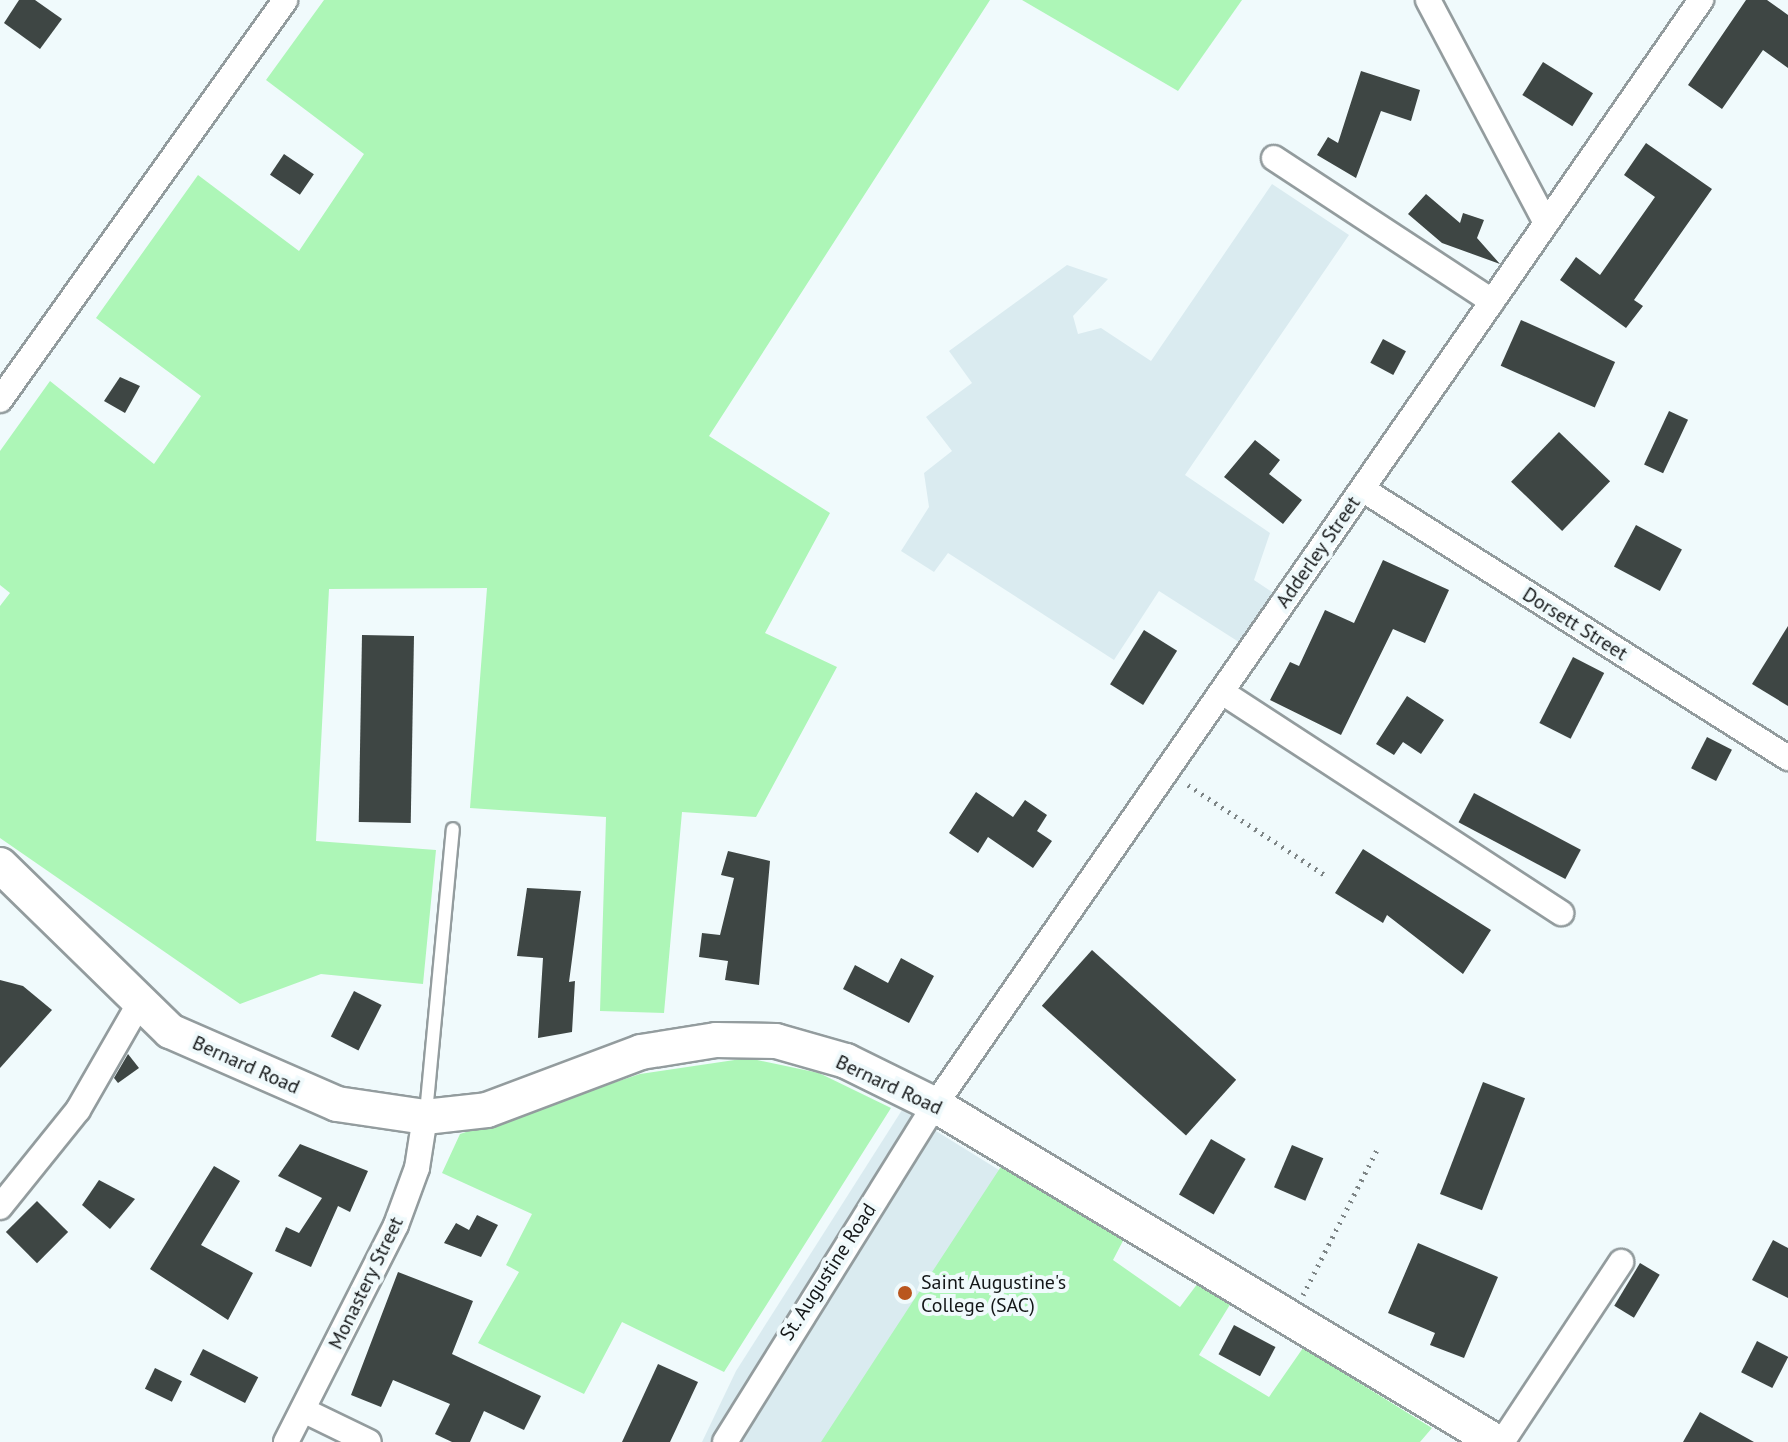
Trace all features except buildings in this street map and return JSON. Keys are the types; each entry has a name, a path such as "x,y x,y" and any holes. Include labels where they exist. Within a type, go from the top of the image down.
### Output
{"main road":[{"name":"Bernard Road","path":"0,865 170,1031 253,1070 337,1104 425,1117 487,1110 641,1052 716,1040 776,1041 846,1061 935,1105 1496,1442"}],"street":[{"path":"0,400 285,0"},
{"path":"1428,0 1546,223"},
{"name":"Adderley Street","path":"935,1105 1701,0"},
{"path":"1274,158 1492,301"},
{"name":"Dorsett Street","path":"1362,489 1788,758"},
{"path":"1222,692 1561,913"},
{"path":"0,1207 78,1110 140,1002"},
{"name":"St. Augustine Road","path":"725,1442 935,1105"},
{"name":"Monastery Street","path":"286,1442 396,1225 417,1168 425,1117"},
{"path":"1502,1442 1621,1262"},
{"path":"303,1410 369,1442"}],"lane":[{"path":"425,1117 453,829"}],"path":[{"path":"1167,771 1325,875"},
{"path":"1291,1319 1379,1146"}],"shaded area":[{"path":"1272,184 1349,235 1185,475 1270,533 1254,580 1275,594 1242,644 1159,591 1114,660 948,553 934,572 901,551 929,507 924,473 952,451 926,417 972,383 949,351 1067,265 1108,279 1073,316 1078,334 1101,328 1151,361"},
{"name":"Saint Augustine's College (SAC)","path":"902,1110 1072,1215 934,1442 702,1442 736,1371"}],"green space":[{"path":"324,0 990,0 709,436 830,513 765,633 837,667 756,817 682,812 664,1013 600,1011 606,817 470,808 487,588 329,589 316,841 436,850 423,984 321,974 240,1004 0,838 0,606 10,593 0,585 0,451 50,381 154,464 201,396 96,318 198,175 299,251 364,154 266,80"},
{"path":"1022,0 1242,0 1178,91"},
{"path":"748,1058 819,1073 891,1108 724,1372 622,1322 584,1394 478,1343 519,1272 506,1265 532,1214 442,1173 460,1134 640,1074"},
{"path":"1004,1162 1125,1237 1113,1260 1180,1307 1198,1283 1231,1303 1199,1355 1269,1397 1303,1348 1432,1428 1420,1442 821,1442"}],"place":[{"name":"Saint Augustine's College (SAC)","path":"905,1293"}]}
